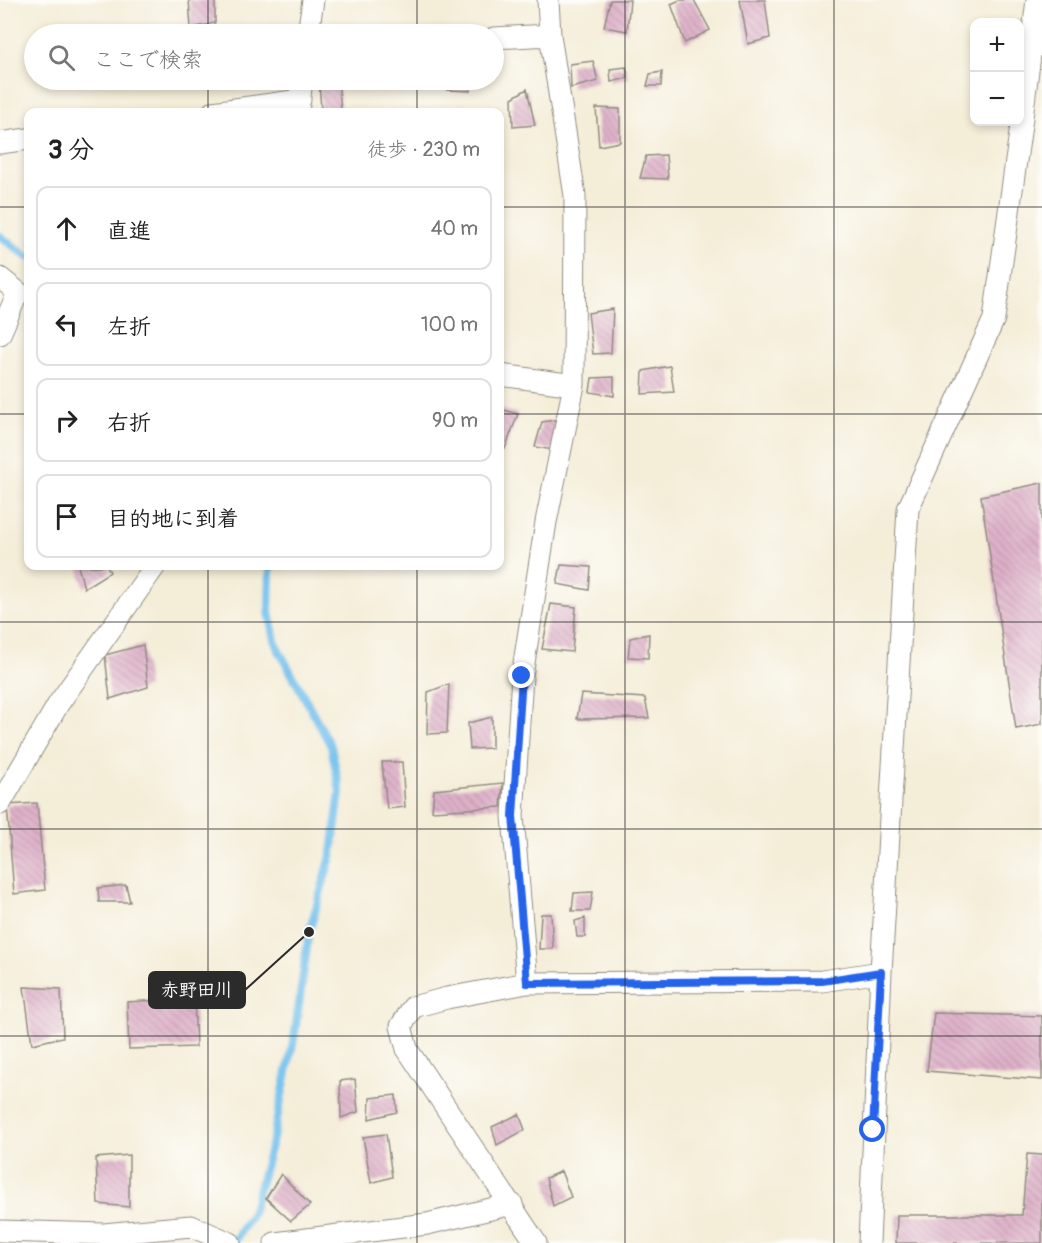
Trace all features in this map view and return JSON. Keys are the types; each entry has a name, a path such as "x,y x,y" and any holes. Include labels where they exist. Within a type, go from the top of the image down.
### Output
{"street":[{"path":"309,24 313,0"},
{"path":"527,983 513,816 522,676 546,522 574,385 575,196 550,35 549,0"},
{"path":"869,1243 881,972 908,509 994,319 1036,0"},
{"path":"504,37 550,35"},
{"path":"236,108 300,97"},
{"path":"0,143 24,140"},
{"path":"0,278 23,293 0,334"},
{"path":"504,376 574,385"},
{"path":"0,804 58,703 153,570"},
{"path":"536,1243 407,1049 401,1026 414,1007 447,998 527,983 822,981 881,972"},
{"path":"275,1243 427,1224 512,1204"},
{"path":"0,1231 105,1234 191,1226 230,1243"}],"building":[{"path":"189,0 215,0 215,23 191,24"},
{"path":"610,0 630,0 627,31 604,27"},
{"path":"680,0 694,0 710,30 685,43 671,4"},
{"path":"740,0 765,0 770,38 748,44"},
{"path":"593,61 598,81 571,88 570,64"},
{"path":"626,67 628,78 611,82 610,69"},
{"path":"662,72 661,86 647,86 650,74"},
{"path":"527,89 535,125 513,127 512,98"},
{"path":"320,90 339,90 341,108 321,108"},
{"path":"596,108 620,109 620,142 599,146"},
{"path":"666,155 668,179 640,178 646,156"},
{"path":"613,309 611,353 593,354 588,313"},
{"path":"670,366 674,392 642,394 643,371"},
{"path":"614,377 614,396 590,392 592,378"},
{"path":"504,410 518,414 504,449"},
{"path":"561,419 553,450 535,447 542,422"},
{"path":"1042,483 1042,724 1016,729 981,496"},
{"path":"561,565 591,567 589,590 557,584"},
{"path":"79,570 109,570 110,572 84,588"},
{"path":"551,604 576,607 572,652 542,649"},
{"path":"649,634 648,658 628,657 630,638"},
{"path":"143,645 148,687 110,699 105,655"},
{"path":"449,684 447,733 427,734 428,692"},
{"path":"581,694 645,698 649,718 577,719"},
{"path":"492,717 492,748 470,749 468,723"},
{"path":"382,762 402,762 405,807 387,809"},
{"path":"503,783 501,807 432,811 434,790"},
{"path":"37,803 45,890 14,894 7,805"},
{"path":"126,885 130,902 99,902 98,888"},
{"path":"593,892 590,911 572,911 574,893"},
{"path":"541,914 551,914 553,949 539,949"},
{"path":"585,918 585,937 577,937 575,921"},
{"path":"24,987 61,989 63,1037 32,1044"},
{"path":"194,998 196,1047 129,1049 127,1002"},
{"path":"934,1013 1042,1016 1042,1080 927,1071"},
{"path":"355,1079 358,1112 341,1118 340,1081"},
{"path":"396,1095 397,1112 369,1119 370,1098"},
{"path":"519,1114 525,1130 497,1145 492,1127"},
{"path":"386,1134 392,1177 371,1183 363,1137"},
{"path":"1027,1154 1042,1155 1042,1243 896,1243 897,1215 1022,1215"},
{"path":"129,1155 129,1207 98,1204 96,1158"},
{"path":"561,1171 571,1197 553,1206 546,1178"},
{"path":"281,1174 310,1205 291,1221 266,1198"}],"waterway":[{"path":"0,236 24,254"},
{"path":"233,1243 252,1213 273,1138 294,1039 309,932 332,853 340,791 331,746 276,645 269,612 270,570"}],"place":[{"name":"赤野田川","path":"309,932"}],"route":[{"path":"522,676 513,816 527,983 822,981 881,972 873,1130"}]}
